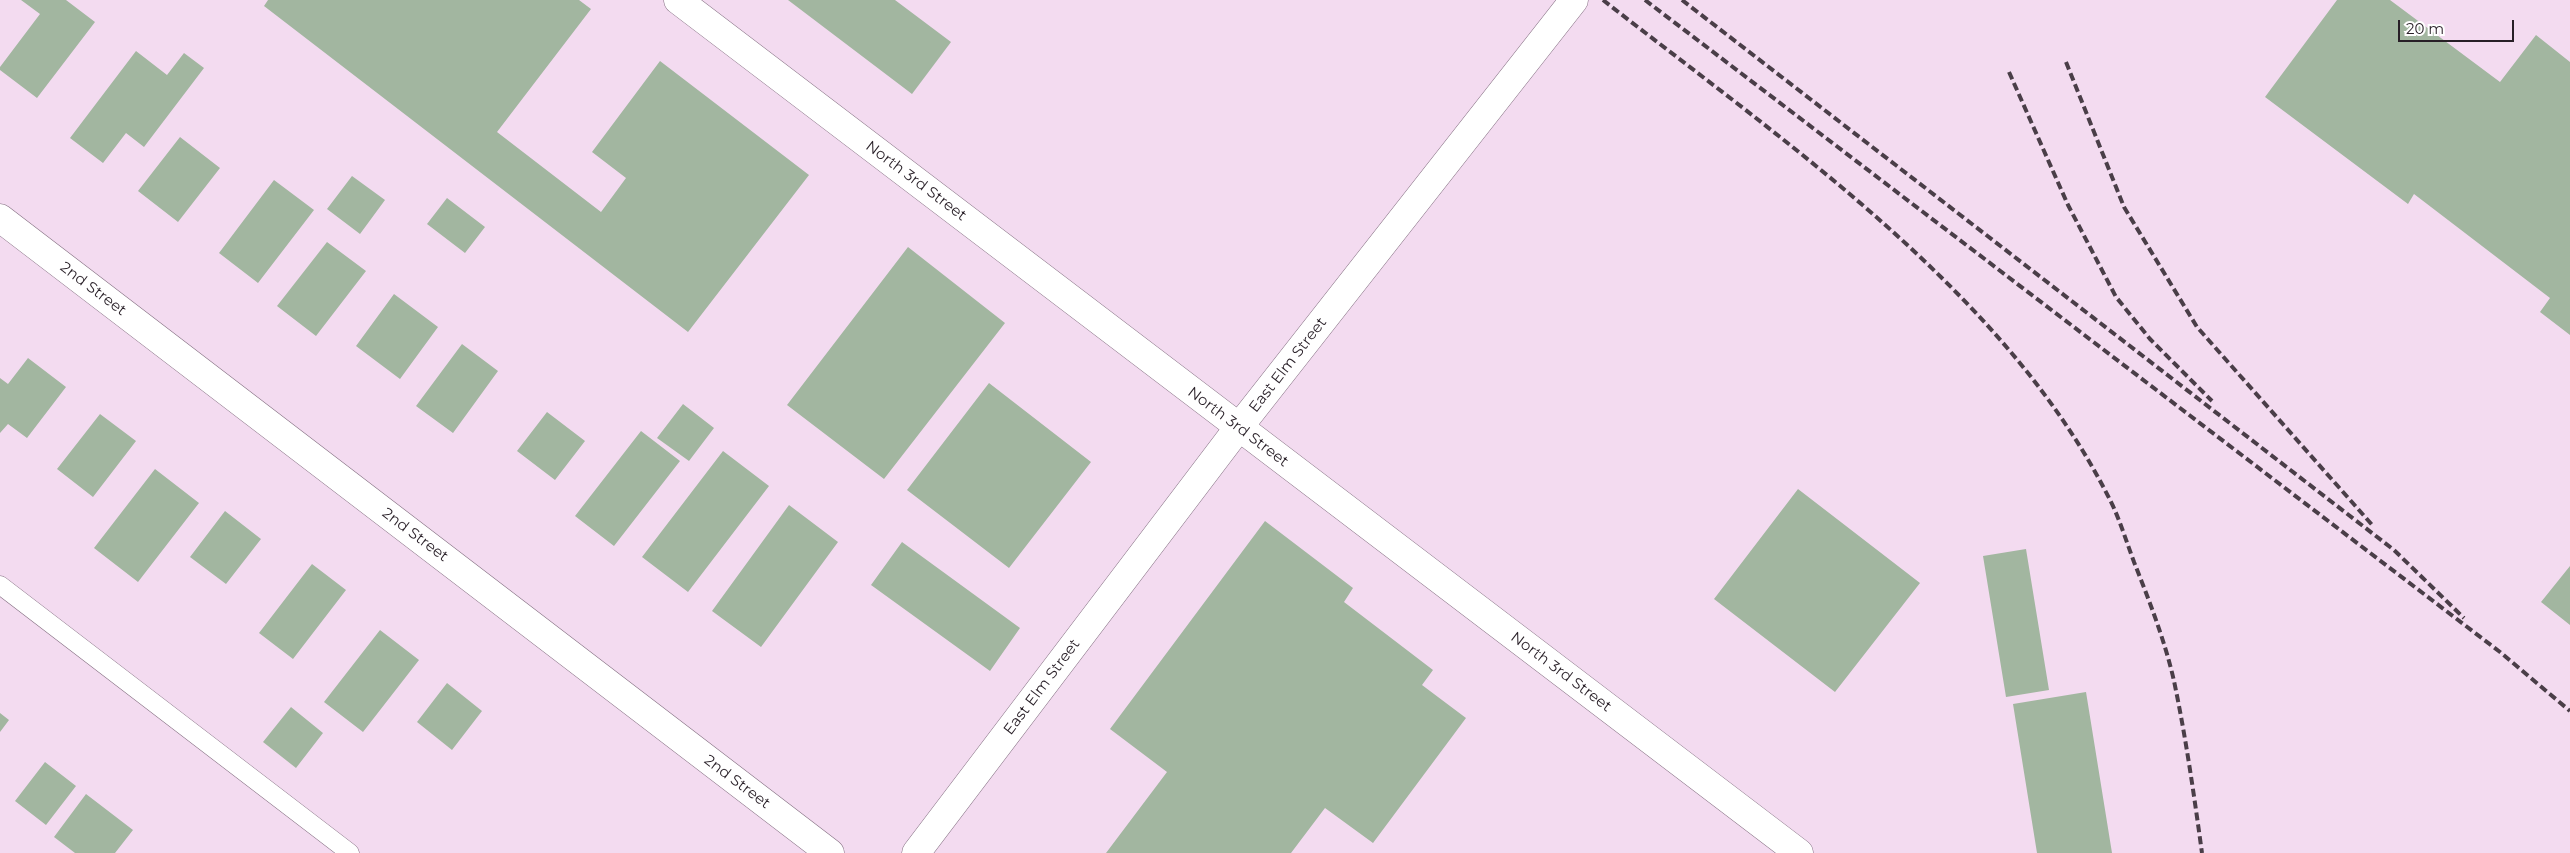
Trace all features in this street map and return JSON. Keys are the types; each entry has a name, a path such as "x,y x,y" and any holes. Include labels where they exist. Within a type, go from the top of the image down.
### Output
{"street":[{"name":"North 3rd Street","path":"678,0 1799,853"},
{"name":"East Elm Street","path":"916,853 1239,427 1574,0"},
{"name":"2nd Street","path":"0,218 830,853"}],"lane":[{"path":"0,585 350,853"}],"building":[{"path":"21,0 66,0 95,22 37,98 0,70 0,67 40,14"},
{"path":"268,0 579,0 591,9 497,132 601,212 626,178 592,152 660,61 809,175 688,332 264,6"},
{"path":"788,0 895,0 951,42 912,94"},
{"path":"2337,0 2390,0 2500,82 2536,35 2570,62 2570,335 2540,312 2550,298 2414,194 2408,204 2265,97"},
{"path":"136,51 167,75 184,53 204,68 144,147 126,133 103,163 70,138"},
{"path":"180,137 220,168 178,222 138,191"},
{"path":"352,176 385,200 360,234 327,209"},
{"path":"274,180 314,210 258,283 219,253"},
{"path":"447,198 485,227 465,253 427,224"},
{"path":"327,242 366,271 316,336 277,306"},
{"path":"908,247 1005,323 884,479 787,405"},
{"path":"394,294 438,327 400,379 356,346"},
{"path":"462,344 498,371 453,433 416,406"},
{"path":"28,358 66,387 27,438 8,424 0,433 0,378 8,384"},
{"path":"989,383 1091,462 1009,568 907,490"},
{"path":"683,404 714,428 689,461 657,438"},
{"path":"547,412 585,441 555,480 517,451"},
{"path":"100,414 136,441 93,497 57,469"},
{"path":"641,431 680,461 614,546 575,516"},
{"path":"723,451 769,486 688,592 642,557"},
{"path":"155,469 199,503 138,582 94,548"},
{"path":"1798,489 1920,583 1835,692 1714,599"},
{"path":"789,505 838,542 761,647 712,611"},
{"path":"225,511 261,539 226,584 190,557"},
{"path":"1265,521 1353,588 1344,602 1433,670 1422,685 1466,718 1373,843 1325,808 1291,853 1106,853 1167,772 1110,729"},
{"path":"902,542 1020,628 990,671 871,585"},
{"path":"2026,549 2049,690 2006,697 1983,556"},
{"path":"312,564 346,590 293,659 259,633"},
{"path":"2570,566 2570,625 2541,602"},
{"path":"380,630 419,660 363,732 324,702"},
{"path":"447,683 482,711 452,750 417,722"},
{"path":"2086,692 2112,853 2037,853 2013,704"},
{"path":"291,707 323,733 296,768 263,742"},
{"path":"0,713 9,720 0,732"},
{"path":"45,762 76,786 46,825 15,801"},
{"path":"86,794 133,830 115,853 75,853 54,837"}],"railway":[{"path":"1603,0 1745,109 1887,227 1954,290 2015,357 2069,429 2113,506 2161,636 2178,702 2190,767 2202,853"},
{"path":"1645,0 2500,652 2570,711"},
{"path":"1682,0 2394,550 2464,618"},
{"path":"2066,62 2124,207 2197,327 2374,527"},
{"path":"2009,72 2068,205 2116,297 2150,339 2212,401"}]}
